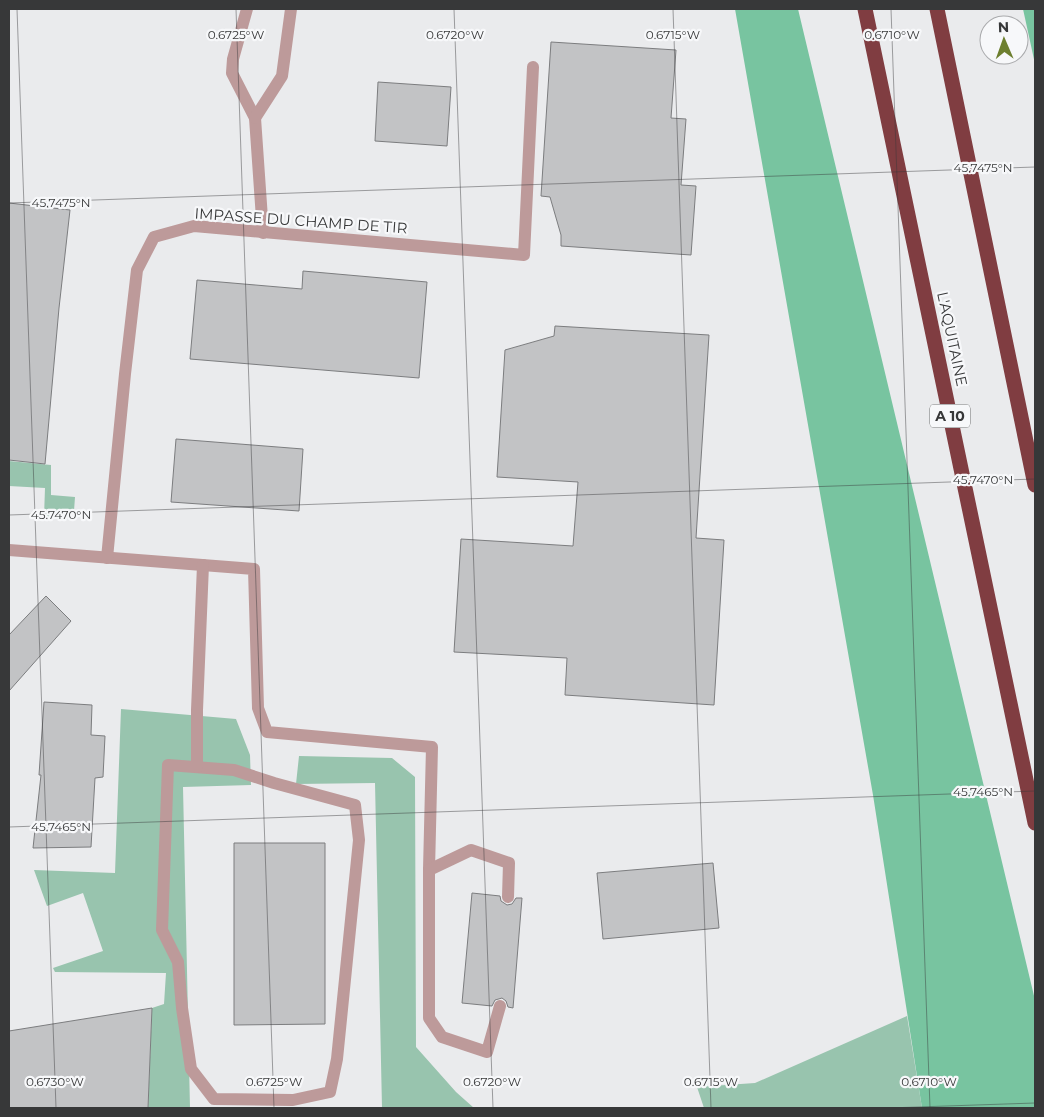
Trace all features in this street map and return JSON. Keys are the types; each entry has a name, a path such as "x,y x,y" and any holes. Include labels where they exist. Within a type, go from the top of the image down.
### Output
{"highway":[{"name":"L'AQUITAINE","path":"864,9 1035,823"},
{"path":"937,9 1035,485"}],"lane":[{"path":"247,9 233,59 232,73 255,118 263,233"},
{"path":"255,118 282,76 290,9"},
{"name":"IMPASSE DU CHAMP DE TIR","path":"107,558 125,374 138,270 154,236 194,226 524,256 533,67"},
{"path":"9,550 254,569 258,708 267,732 432,747 429,870 429,1018 442,1037 487,1052 500,1006"},
{"path":"197,767 196,710 203,565"},
{"path":"168,765 197,767 234,770 355,805 359,840 337,1060 330,1092 293,1100 214,1099 191,1069 182,1008 178,962 162,930 168,765"},
{"path":"429,870 470,850 508,863 508,897"}],"green space":[{"path":"735,9 798,9 1035,1000 1035,1108 922,1108 873,795"},
{"path":"1023,9 1035,9 1035,64 1029,36 1029,15 1024,15"},
{"path":"9,461 51,465 51,495 75,497 74,511 56,517 44,517 45,488 9,486"},
{"path":"121,709 236,719 250,755 251,785 183,787 190,1108 148,1108 152,1008 164,1004 166,973 55,972 53,968 103,951 83,893 47,906 34,870 115,873"},
{"path":"299,756 392,758 415,777 416,1047 456,1092 474,1108 382,1108 375,783 296,784"},
{"path":"907,1016 922,1108 704,1108 697,1087 755,1083"}],"building":[{"path":"551,42 676,50 671,118 686,119 681,185 696,186 691,255 561,246 561,235 550,197 541,196"},
{"path":"378,82 451,87 447,146 375,141"},
{"path":"9,203 70,210 45,464 9,460"},
{"path":"303,271 427,282 419,378 190,359 197,280 302,289"},
{"path":"555,326 709,335 696,538 724,540 714,705 565,695 567,658 454,652 461,539 573,546 578,482 497,477 505,350 554,336"},
{"path":"176,439 303,449 299,511 171,502"},
{"path":"46,596 71,621 9,691 9,635"},
{"path":"44,702 92,705 91,735 105,736 103,777 95,778 91,847 33,848 41,775 39,775"},
{"path":"234,843 325,843 325,1024 234,1025"},
{"path":"713,863 719,928 603,939 597,873"},
{"path":"472,893 500,896 501,901 507,905 512,904 516,898 522,898 513,1008 508,1007 506,1001 502,998 495,1000 492,1006 462,1003"},
{"path":"152,1008 148,1108 9,1108 9,1031"}]}
